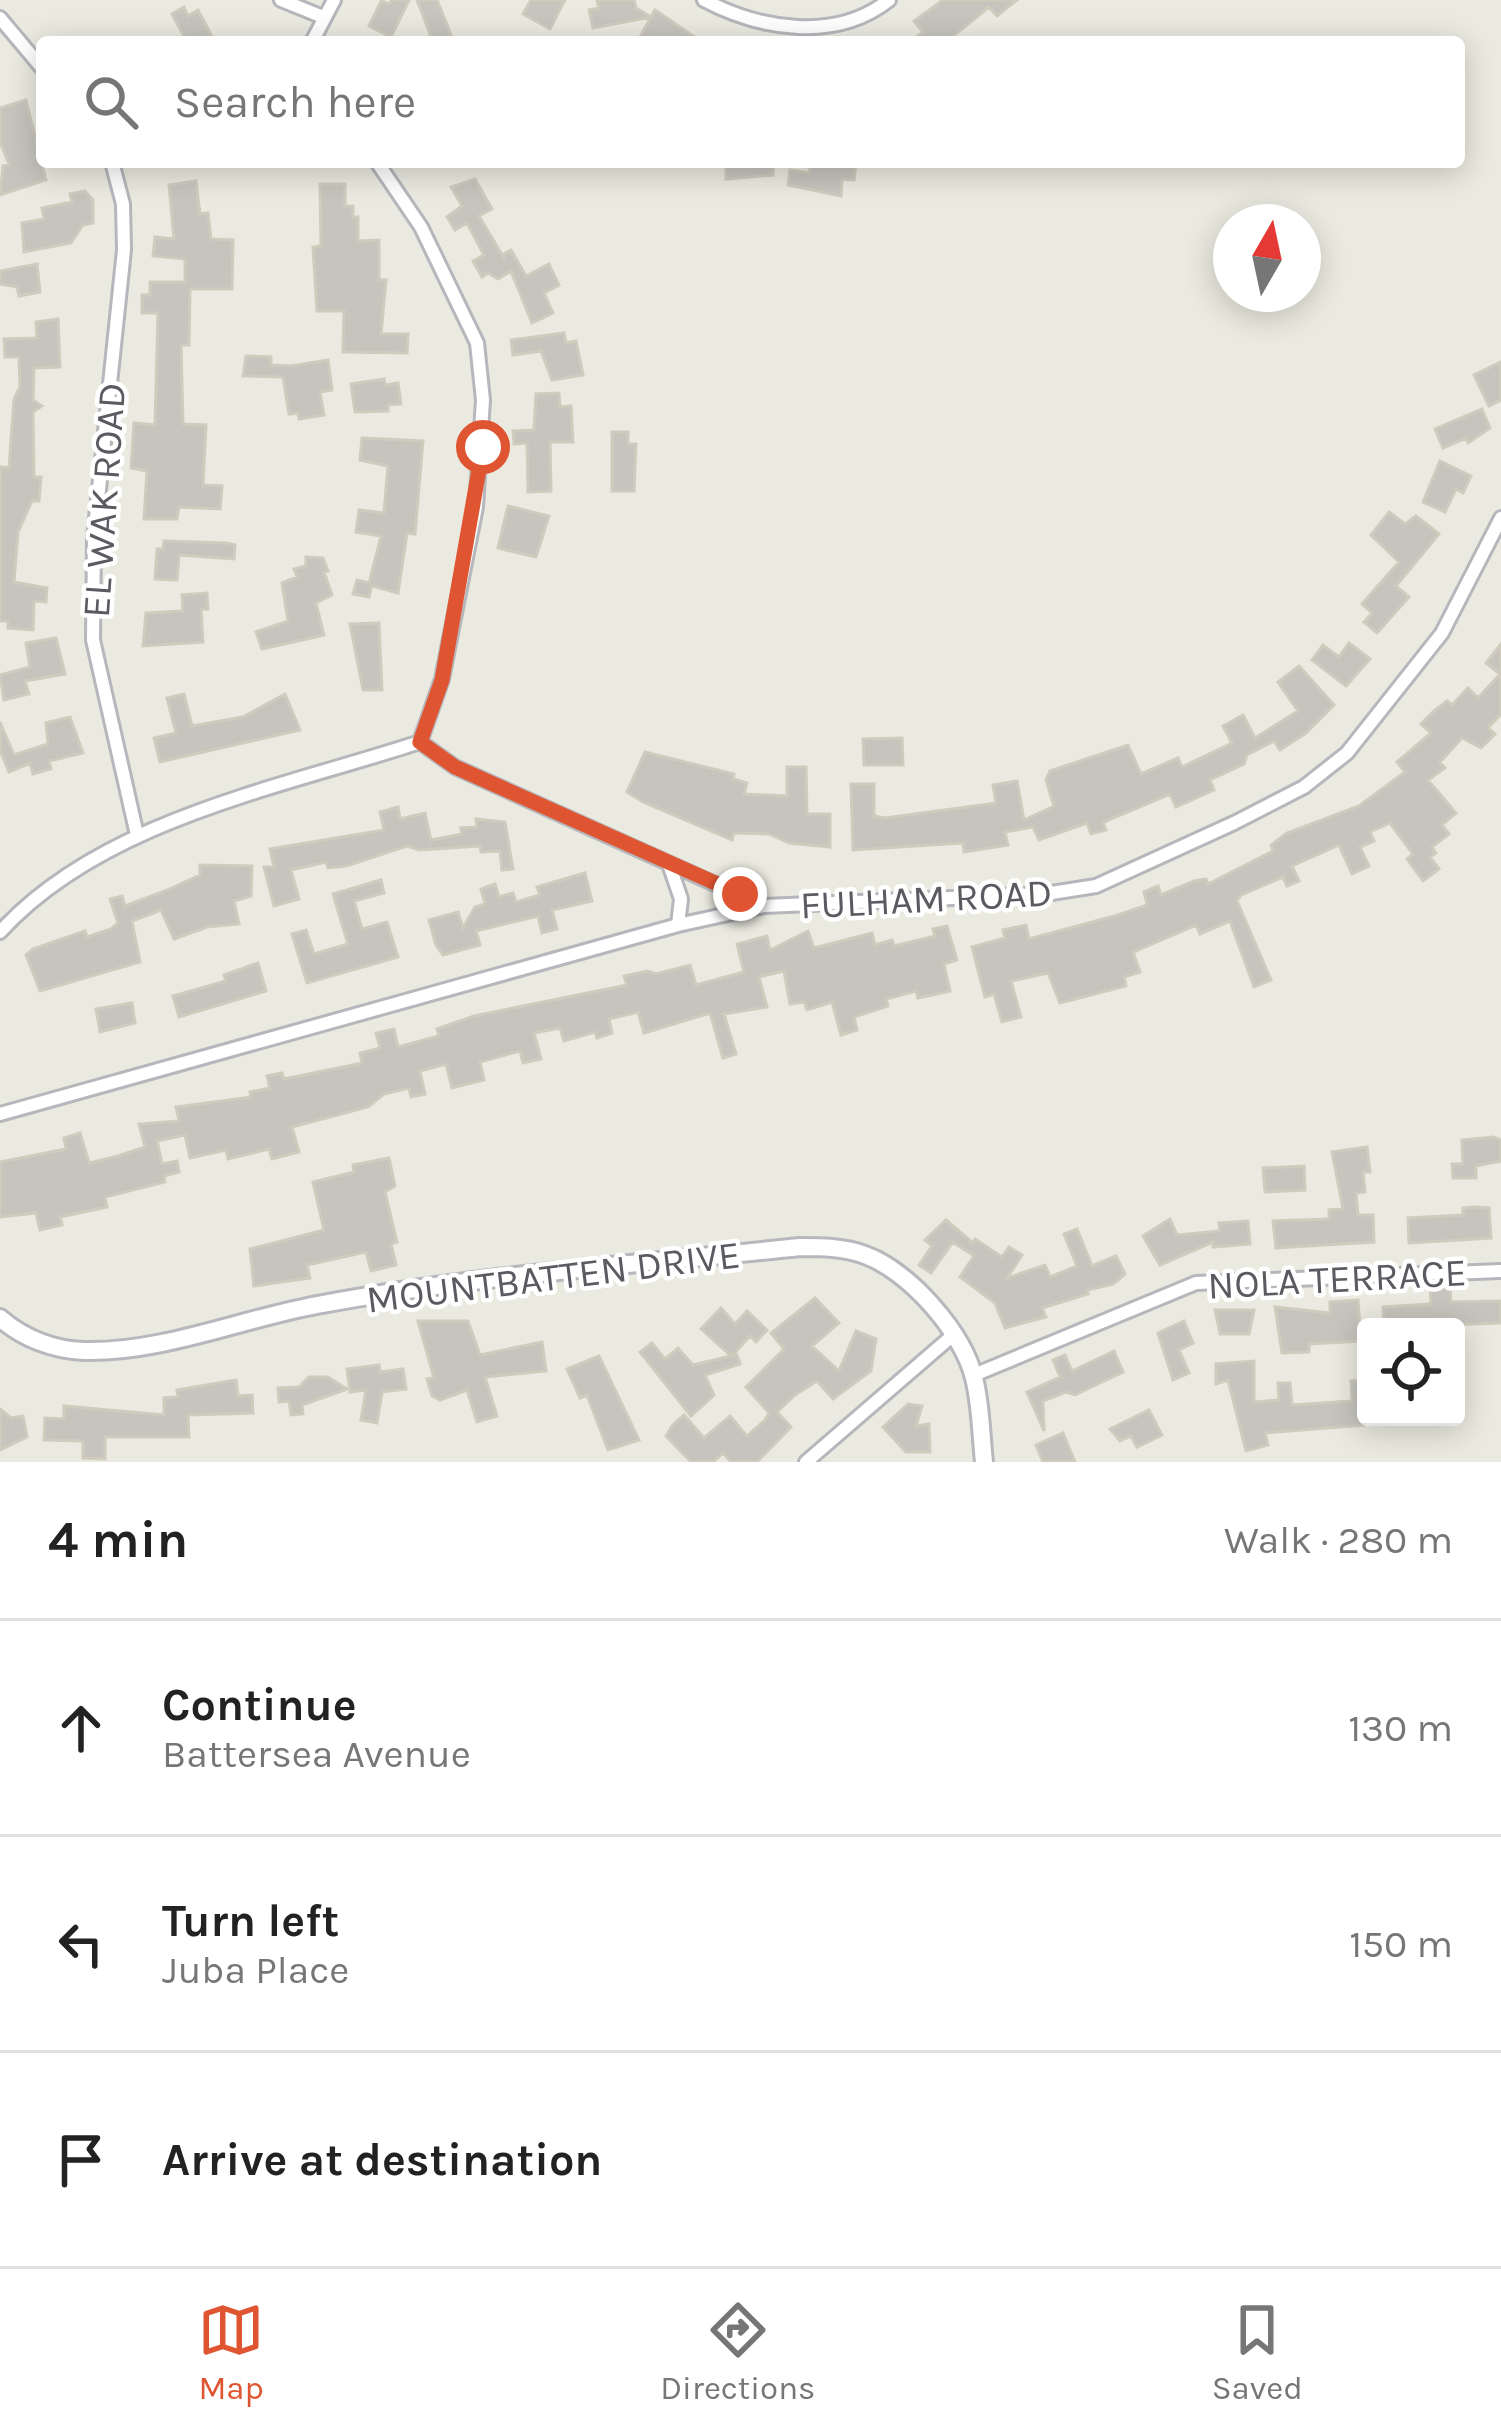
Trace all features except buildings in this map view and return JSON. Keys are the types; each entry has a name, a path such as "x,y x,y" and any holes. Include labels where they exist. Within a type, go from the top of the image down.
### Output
{"main road":[{"name":"MOUNTBATTEN DRIVE","path":"0,1318 44,1344 78,1351 126,1349 422,1288 820,1247 874,1259 923,1298 952,1336 974,1375 984,1462"}],"street":[{"path":"281,0 323,17"},
{"path":"315,36 334,0"},
{"path":"704,0 734,16 815,28 853,24 889,0"},
{"path":"0,18 36,61"},
{"name":"EL WAK ROAD","path":"114,168 123,204 124,250 94,536 93,640 137,835"},
{"path":"381,168 421,226 476,343 483,400 476,507 442,680 420,742"},
{"name":"FULHAM ROAD","path":"0,1114 677,925 764,906 1045,894 1096,886 1304,787 1347,753 1442,633 1501,518"},
{"path":"0,932 42,888 137,835 420,742"},
{"path":"420,742 455,767 764,906"},
{"path":"669,862 681,899 677,925"},
{"name":"NOLA TERRACE","path":"974,1375 1196,1283 1501,1270"},
{"path":"806,1462 952,1336"}],"route":[{"path":"483,447 442,680 420,742 455,767 740,894"}]}
